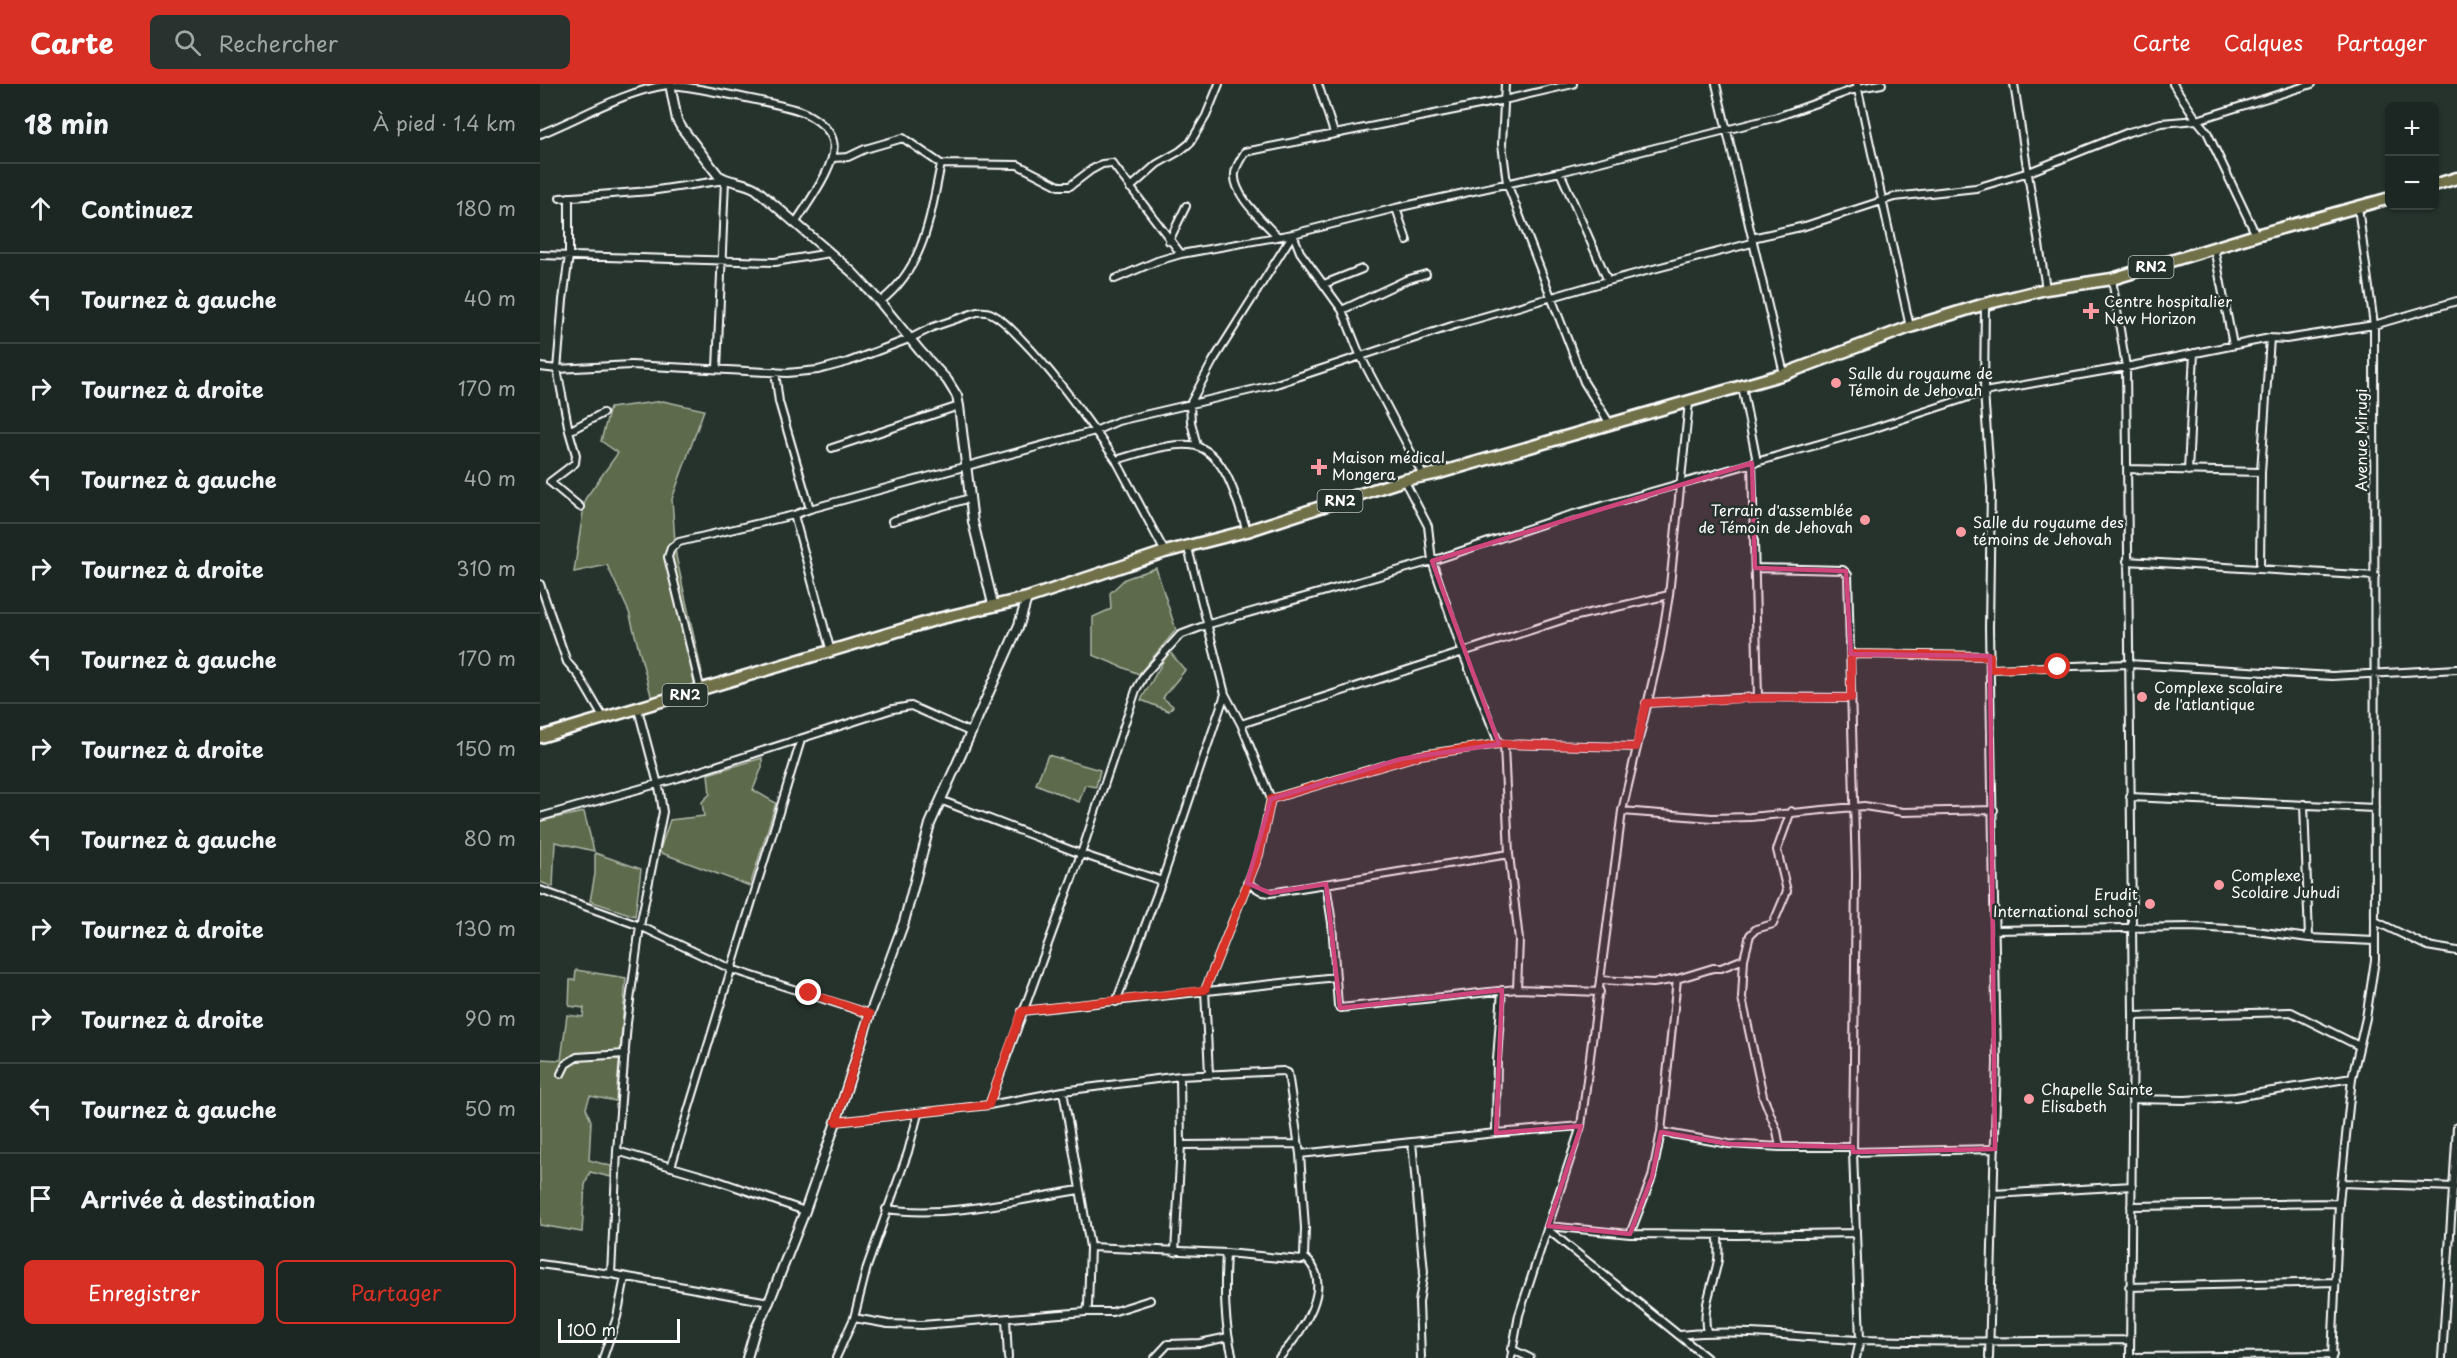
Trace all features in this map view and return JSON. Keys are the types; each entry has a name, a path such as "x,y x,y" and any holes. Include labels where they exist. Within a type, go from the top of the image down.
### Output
{"highway":[{"path":"2439,183 2457,178"},
{"name":"RN2","path":"540,737 993,604 1027,598 1165,552 1188,548 1247,531 1404,480 1424,477 1784,374 1910,327 1985,304 2046,289 2112,279 2256,235 2385,199"}],"street":[{"path":"540,134 573,121 606,102 670,84 787,106 817,119 827,130 833,142 833,158 796,222"},
{"path":"670,84 681,127 718,175 725,180"},
{"path":"1130,188 1157,164 1190,143 1206,116 1219,84"},
{"path":"1318,84 1334,134"},
{"path":"1505,84 1502,144 1507,183 1584,382 1610,425"},
{"path":"1277,236 1238,191 1234,178 1235,170 1245,152 1573,84"},
{"path":"1716,84 1784,374"},
{"path":"1115,279 1157,261 1181,254 1293,234 1396,208 1560,172 1779,116 1858,86 1882,84"},
{"path":"2014,84 2046,289"},
{"path":"701,691 668,557 671,548 680,542 794,515 810,508 1095,431 1118,421 1273,385 1455,325 1805,226 1897,196 1976,188 2029,172 2129,132 2161,123 2197,120 2312,84"},
{"path":"2176,85 2207,132 2256,235"},
{"path":"1858,86 1881,202 1910,327"},
{"path":"833,158 848,158 865,149 903,138 941,164 1018,165 1059,186 1070,186 1090,170 1102,164 1112,164 1181,254"},
{"path":"880,302 905,279 916,260 929,224 941,164"},
{"path":"1560,172 1608,281"},
{"path":"717,369 725,180"},
{"path":"560,198 650,191 725,180 748,184 796,222 852,272 947,380 957,396 973,522 993,604"},
{"path":"569,197 569,256 562,300 557,369 576,455 574,463 550,482 580,507"},
{"path":"1169,241 1186,206"},
{"name":"Avenue Mirugi","path":"2332,1356 2339,1203 2352,1078 2372,991 2375,921 2374,325 2358,207"},
{"path":"1396,208 1407,241"},
{"path":"1293,234 1300,252 1342,310 1360,355 1424,477"},
{"path":"1197,446 1191,422 1191,404 1213,361 1293,234"},
{"path":"2214,248 2233,345"},
{"path":"540,255 775,262 830,253"},
{"path":"1324,284 1362,269"},
{"path":"1342,310 1406,280 1426,274"},
{"path":"2112,279 2126,367 2128,469 2127,561 2133,1016 2130,1357 2332,1356"},
{"path":"989,1105 1081,854 1137,690 1145,674 1180,635 1209,624 1432,561 1560,518 1872,429 1984,392 2270,338 2286,339 2374,325 2457,301"},
{"path":"1985,304 1984,392 1991,488 1990,669 1997,1061 1989,1358"},
{"path":"540,367 557,369 631,365 775,372 818,370 909,339 933,327 977,312 992,314 1036,354 1065,389 1116,460 1165,552"},
{"path":"2260,569 2261,472 2270,338"},
{"path":"2188,471 2194,353"},
{"path":"775,372 779,402 810,508"},
{"path":"1742,385 1755,463 1758,698"},
{"path":"1511,1358 1519,1315 1581,1126 1622,812 1660,650 1669,595 1689,402"},
{"path":"832,448 959,406"},
{"path":"569,431 603,413"},
{"path":"1116,460 1156,448 1197,446 1210,455 1229,478 1247,531"},
{"path":"2128,469 2261,472"},
{"path":"1404,480 1428,526 1432,561 1463,654 1501,745 1509,854 1519,940 1517,989"},
{"path":"892,520 970,498"},
{"path":"794,515 831,652"},
{"path":"1188,548 1225,694 1242,724 1271,799 1263,840 1205,990 1209,1074"},
{"path":"2127,561 2375,576"},
{"path":"1755,568 1846,572 1848,574 1856,874 1853,1150 1860,1340 1856,1358"},
{"path":"540,585 567,662 579,676 604,719"},
{"path":"1242,724 1568,618 1669,595"},
{"path":"747,1358 755,1330 769,1302 805,1211 836,1122 870,1014 904,922 925,841 940,800 1019,626 1027,598"},
{"path":"1851,654 1990,656"},
{"path":"1990,669 2129,664 2325,676 2457,669"},
{"path":"1116,1002 1162,880 1225,694"},
{"path":"1646,703 1758,698 1851,698"},
{"path":"540,817 658,784 893,709 911,706 972,733"},
{"path":"611,1274 617,1151 625,1054 640,926 663,812 638,709"},
{"path":"671,1167 801,740"},
{"path":"1271,799 1401,759 1501,745 1636,747"},
{"path":"2130,797 2375,808"},
{"path":"940,800 1081,854 1162,880"},
{"path":"2304,804 2309,938"},
{"path":"1622,812 1712,818 1750,817 1791,811 1864,806 1903,812 1994,810"},
{"path":"1780,1147 1777,1131 1763,1096 1742,998 1744,959 1752,932 1773,924 1787,891 1777,850 1791,811"},
{"path":"1247,884 1270,893 1509,854"},
{"path":"1326,884 1340,1008 1517,989 1600,992"},
{"path":"540,890 640,926 732,969 870,1014"},
{"path":"2375,921 2427,946 2457,951"},
{"path":"1995,930 2191,927 2248,930 2309,938 2374,941"},
{"path":"1601,980 1646,984 1721,968 1744,959"},
{"path":"1022,1011 1336,977"},
{"path":"1630,1234 1652,1177 1661,1132 1677,979"},
{"path":"1496,1133 1497,1060 1503,990"},
{"path":"2133,1016 2291,1012 2360,1046"},
{"path":"561,1074 566,1064 577,1057 625,1054"},
{"path":"836,1122 989,1105 1063,1091 1180,1076 1283,1071 1288,1073 1300,1154 1305,1228 1304,1257 1300,1261 1226,1253 1090,1247"},
{"path":"1175,1252 1180,1145 1180,1076"},
{"path":"2132,1099 2185,1100 2235,1097 2352,1078"},
{"path":"1063,1091 1090,1247 1086,1312"},
{"path":"836,1358 854,1318 867,1267 908,1152 918,1114"},
{"path":"1300,1154 1581,1126"},
{"path":"2442,1358 2455,1187 2457,1127"},
{"path":"1661,1132 1729,1144 1780,1147 1853,1150 1995,1149"},
{"path":"1412,1142 1424,1272 1419,1302 1421,1358"},
{"path":"1180,1145 1298,1144"},
{"path":"617,1151 713,1179 805,1211"},
{"path":"2341,1183 2455,1187"},
{"path":"1994,1194 2132,1186"},
{"path":"886,1209 902,1212 943,1210 1079,1190"},
{"path":"2131,1206 2339,1203"},
{"path":"1548,1228 1630,1234 1855,1233"},
{"path":"1548,1228 1707,1358"},
{"path":"1707,1332 1705,1324 1708,1298 1718,1259 1718,1235"},
{"path":"1226,1253 1223,1296 1227,1337 1233,1358"},
{"path":"1279,1358 1315,1306 1317,1276 1311,1263 1304,1257"},
{"path":"540,1264 769,1302"},
{"path":"603,1358 617,1317 625,1277"},
{"path":"2129,1287 2336,1282"},
{"path":"854,1318 904,1325 1006,1319 1112,1312 1150,1300"},
{"path":"1006,1319 1008,1358"},
{"path":"1680,1335 1707,1332 1776,1334 1860,1340 1990,1344 2129,1340"},
{"path":"1155,1358 1168,1344 1200,1343 1227,1337"},
{"path":"1511,1349 1530,1358"}],"highlighted area":[{"path":"1752,463 1755,568 1846,571 1851,654 1990,656 1995,1149 1853,1152 1853,1147 1729,1144 1661,1132 1652,1177 1630,1234 1548,1226 1581,1126 1496,1133 1502,990 1340,1008 1326,884 1270,893 1247,883 1271,799 1401,759 1499,744 1432,561"}],"green space":[{"path":"663,401 704,410 672,499 676,556 702,673 693,685 652,699 629,612 607,565 574,572 585,499 618,453 601,441 610,408"},
{"path":"1156,568 1176,630 1139,674 1093,655 1093,617 1111,609 1110,593 1125,579"},
{"path":"1169,651 1185,670 1163,698 1173,706 1169,711 1141,700"},
{"path":"1048,755 1100,770 1096,787 1085,785 1079,802 1036,784"},
{"path":"762,758 762,767 753,790 776,803 750,886 659,852 670,820 704,816 702,802 710,794 708,774"},
{"path":"584,812 594,851 555,842 553,887 540,882 540,821"},
{"path":"595,853 641,869 635,916 590,901 595,874"},
{"path":"576,970 626,978 616,1101 590,1096 586,1108 591,1121 589,1160 611,1166 611,1177 590,1172 585,1185 582,1232 540,1225 540,1059 561,1060 567,1015 583,1017 584,1008 569,1006 570,980 575,980"}],"place":[{"name":"Centre hospitalier New Horizon","path":"2091,311"},
{"name":"Salle du royaume de Témoin de Jehovah","path":"1836,383"},
{"name":"Maison médical Mongera","path":"1319,467"},
{"name":"Terrain d'assemblée de Témoin de Jehovah","path":"1865,520"},
{"name":"Salle du royaume des témoins de Jehovah","path":"1961,532"},
{"name":"Complexe scolaire de l'atlantique","path":"2142,697"},
{"name":"Complexe Scolaire Juhudi","path":"2219,885"},
{"name":"Erudit International school","path":"2150,904"},
{"name":"Chapelle Sainte Elisabeth","path":"2029,1099"}],"route":[{"path":"809,993 870,1014 836,1122 989,1105 1022,1011 1047,1010 1205,990 1259,855 1271,799 1420,755 1498,744 1636,747 1646,703 1758,698 1851,698 1851,654 1990,656 1990,669 2058,667"}]}
